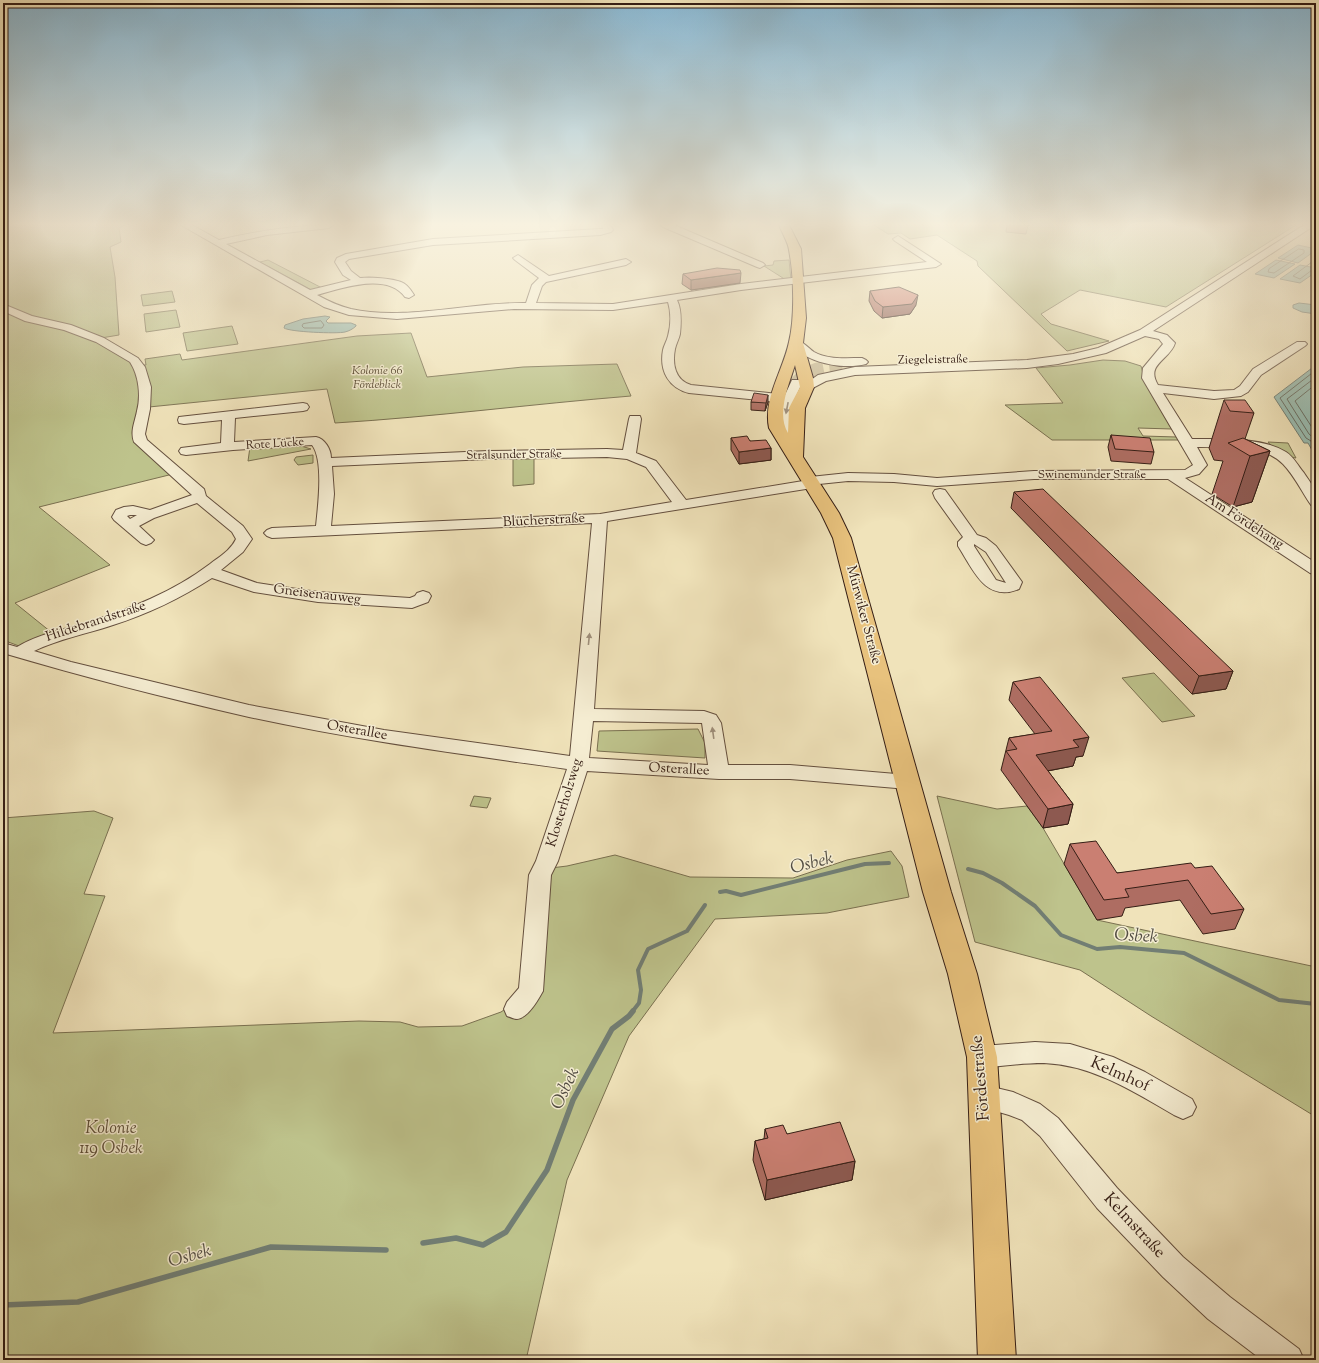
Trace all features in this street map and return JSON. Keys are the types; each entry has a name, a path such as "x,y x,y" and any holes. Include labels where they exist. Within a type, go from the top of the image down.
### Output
{"main road":[{"name":"Mürwiker Straße","path":"798,289 799,318 797,350 806,378 801,385"},
{"name":"Mürwiker Straße","path":"797,350 783,379 778,398 775,420 795,457 836,523 844,545 876,660 908,782"},
{"path":"795,457 797,408 801,385"},
{"name":"Fördestraße","path":"908,782 937,892 952,935 973,1013 982,1057 997,1360"}],"street":[{"path":"298,289 328,305 349,312 397,316 530,306 607,307 731,289"},
{"path":"308,294 329,289"},
{"path":"404,289 409,295"},
{"path":"530,306 536,289"},
{"name":"Ziegeleistraße","path":"797,350 817,366 856,368 996,366 1053,361 1104,350 1120,344 1144,332 1211,289"},
{"path":"671,298 674,303 675,326 669,349 668,366 675,382 683,388 689,389 778,398"},
{"path":"3,307 29,319 68,327 100,340 134,360 139,367 145,387 144,409 138,434 141,442 199,492 199,497 149,515 141,510 124,512 120,514 119,517 146,540"},
{"name":"Swinemünder Straße","path":"811,482 848,477 870,477 939,488 1034,475 1171,475 1187,474 1196,470 1200,465 1148,378 1149,368 1168,347 1169,343 1163,337 1144,332"},
{"path":"1154,388 1214,395 1237,393 1244,389 1257,372 1301,344"},
{"name":"Ziegeleistraße","path":"797,350 819,358 851,362 1074,357"},
{"name":"Ziegeleistraße","path":"801,385 856,368"},
{"path":"782,435 788,401 801,385"},
{"path":"184,420 303,407"},
{"name":"Rote Lücke","path":"229,415 227,440 228,444 233,446"},
{"path":"629,455 635,419"},
{"name":"Rote Lücke","path":"186,451 233,446 316,441 324,451 324,462"},
{"path":"1188,443 1260,446 1277,452 1284,456 1289,462 1316,502"},
{"name":"Stralsunder Straße","path":"324,462 488,454 607,453 629,455 651,464 682,505"},
{"path":"323,531 327,494 324,462"},
{"name":"Am Fördehang","path":"1171,475 1316,570"},
{"name":"Blücherstraße","path":"272,533 600,518 811,482"},
{"path":"939,488 942,498 972,538"},
{"name":"Hildebrandstraße","path":"11,650 138,610 170,596 211,572 242,543 244,539 242,534 199,497"},
{"name":"Klosterholzweg","path":"516,1009 530,992 540,875 547,861 578,764 584,716 600,518"},
{"name":"Gneisenauweg","path":"211,572 254,587 318,597 412,603 422,599 423,596"},
{"name":"Osterallee","path":"11,650 66,666 249,711 384,736 578,764 719,772 790,772 908,782"},
{"name":"Osterallee","path":"584,716 704,717 709,719 712,724 719,772"},
{"name":"Kelmhof","path":"982,1057 1052,1053 1092,1060 1128,1074 1183,1106"},
{"name":"Kelmstraße","path":"984,1097 1013,1104 1031,1112 1049,1127 1107,1198 1173,1268 1219,1308 1288,1360"}],"green space":[{"name":"Kolonie 66 Fördeblick","path":"3,289 116,289 119,335 101,338 144,365 146,365 145,359 180,354 182,360 357,336 411,333 427,377 523,367 617,364 631,396 335,423 327,389 149,407 135,435 173,474 39,507 110,565 15,603 51,632 19,646 3,640"},
{"path":"309,289 320,289 313,291"},
{"path":"1002,289 1195,289 1166,307 1080,290 1041,314 1051,324 1109,341 1067,351"},
{"path":"172,291 175,302 143,306 141,295"},
{"path":"176,310 180,327 146,332 144,314"},
{"path":"232,326 238,344 187,351 183,333"},
{"path":"1103,360 1125,361 1141,366 1146,385 1172,429 1138,428 1143,436 1177,437 1178,440 1052,440 1005,405 1063,403 1036,368"},
{"path":"1268,442 1288,443 1296,458 1280,453"},
{"path":"301,444 301,446 311,449 248,461 250,447"},
{"path":"313,455 313,463 298,465 294,460 296,457"},
{"path":"513,457 534,457 534,484 513,486"},
{"path":"1154,673 1195,716 1162,722 1122,678"},
{"path":"698,729 705,743 705,758 597,751 599,731"},
{"path":"474,796 491,798 487,808 470,806"},
{"path":"937,796 997,809 1027,806 1043,828 1097,920 1316,967 1316,1117 1151,1016 1080,970 975,942"},
{"name":"Kolonie 119 Osbek","path":"94,811 113,818 84,894 105,896 53,1033 359,1021 400,1022 418,1027 462,1026 501,1012 523,997 535,870 567,866 615,855 690,877 793,878 847,860 891,851 902,866 909,897 827,913 715,919 629,1036 567,1180 526,1360 3,1360 3,818"}],"water":[{"path":"1299,303 1316,305 1316,314 1302,312 1293,308 1293,305"},
{"path":"325,316 330,317 326,321 328,323 351,323 356,326 346,332 340,333 304,332 284,328 285,325 303,319"},
{"path":"1316,365 1316,457 1308,443 1304,443 1274,397"}],"building":[{"path":"903,289 918,295 912,304 883,307 875,301 870,291"},
{"path":"754,393 768,395 766,403 751,402"},
{"path":"1224,400 1245,400 1254,413 1230,411"},
{"path":"1111,435 1150,438 1154,452 1115,449"},
{"path":"747,436 750,441 766,440 771,448 739,452 731,438"},
{"path":"1243,438 1270,451 1250,456 1228,443"},
{"path":"1043,489 1233,671 1199,676 1014,492"},
{"path":"1040,677 1089,737 1073,740 1079,747 1036,755 1073,804 1048,809 1006,751 1017,749 1009,738 1052,731 1013,682"},
{"path":"1096,841 1117,873 1191,863 1195,868 1212,866 1244,909 1211,914 1188,880 1125,889 1129,897 1104,900 1070,844"},
{"path":"840,1122 855,1161 767,1180 755,1141 768,1138 765,1129 783,1125 787,1134"}],"waterway":[{"name":"Osbek","path":"720,892 726,891 741,895 865,864 889,863"},
{"name":"Osbek","path":"968,869 983,873 1002,883 1035,906 1061,935 1097,949 1120,947 1184,953 1279,1000 1316,1004"},
{"name":"Osbek","path":"632,1012 639,1003 641,990 638,970 648,949 687,931 705,905"},
{"name":"Osbek","path":"423,1243 456,1238 483,1245 506,1232 547,1170 573,1100 612,1029 633,1011"},
{"name":"Osbek","path":"3,1305 78,1302 271,1247 386,1250"}],"tunnel":[{"path":"796,383 808,373 816,370 831,366 856,365"}]}
